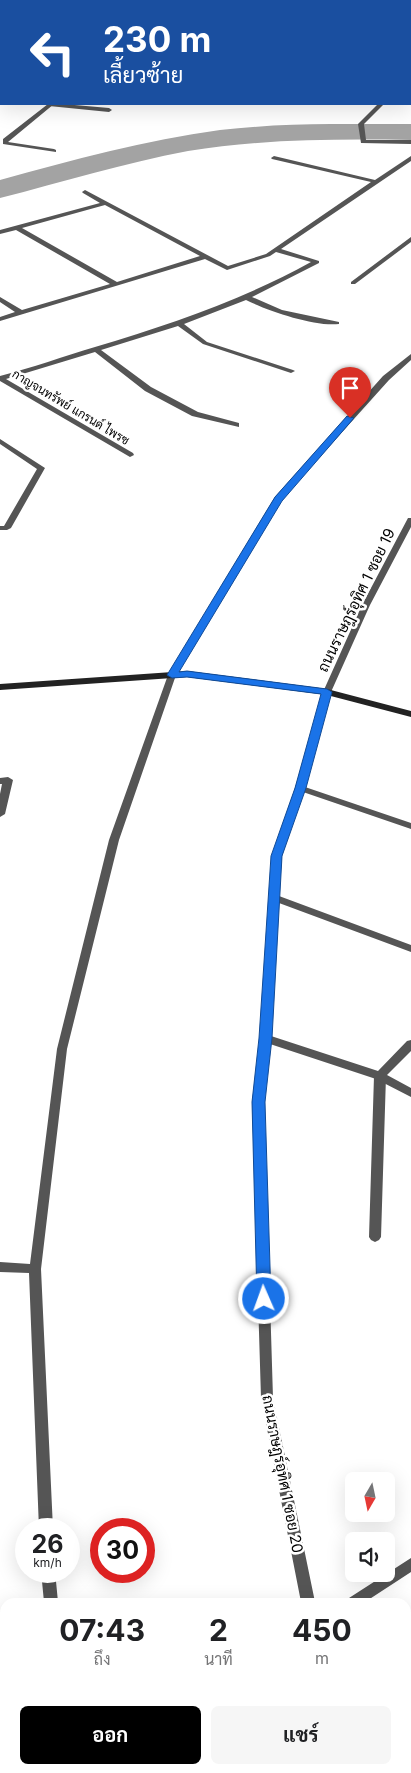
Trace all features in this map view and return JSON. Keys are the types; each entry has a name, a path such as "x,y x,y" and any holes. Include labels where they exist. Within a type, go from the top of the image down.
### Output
{"street":[{"path":"49,105 5,140 5,143 54,151"},
{"path":"60,105 109,110"},
{"path":"380,105 361,124 363,142 411,142"},
{"path":"274,158 376,182"},
{"path":"85,192 227,268 268,255 411,158"},
{"path":"0,232 106,203"},
{"path":"16,227 116,284"},
{"path":"353,283 411,239"},
{"name":"กาญจนทรัพย์ แกรนด์ ไพรซ","path":"0,378 179,323 248,298 290,278 317,262 276,250"},
{"path":"0,319 205,256"},
{"path":"248,298 260,305 292,315 337,323"},
{"path":"0,299 21,313"},
{"path":"179,323 205,343 291,371"},
{"path":"95,349 148,389 194,414 236,425"},
{"path":"46,1518 35,1269 62,1049 114,840 172,675 278,499 386,378 411,356"},
{"name":"กาญจนทรัพย์ แกรนด์ ไพรซ","path":"0,378 130,455"},
{"path":"0,442 40,468 7,528 0,528"},
{"name":"ถนนราษฎร์อุทิศ 1 ซอย 19","path":"327,692 366,605 411,520"},
{"path":"0,687 187,674 327,692 411,714"},
{"name":"ถนนราษฎร์อุทิศ 1 ซอย 20","path":"307,1598 267,1398 258,1102 265,1038 277,856 300,788 327,692"},
{"path":"0,781 8,780 0,814"},
{"path":"300,788 411,826"},
{"path":"275,898 411,949"},
{"path":"265,1038 380,1076 411,1093"},
{"path":"376,1237 380,1076 411,1044"},
{"path":"0,1267 35,1269"},
{"path":"360,1598 411,1564"},
{"path":"49,1583 51,1598"}],"waterway":[{"path":"0,189 125,156 220,138 311,132 411,132"}],"route":[{"path":"264,1299 258,1102 265,1038 277,856 300,788 327,692 187,674 172,675 278,499 350,418"}]}
